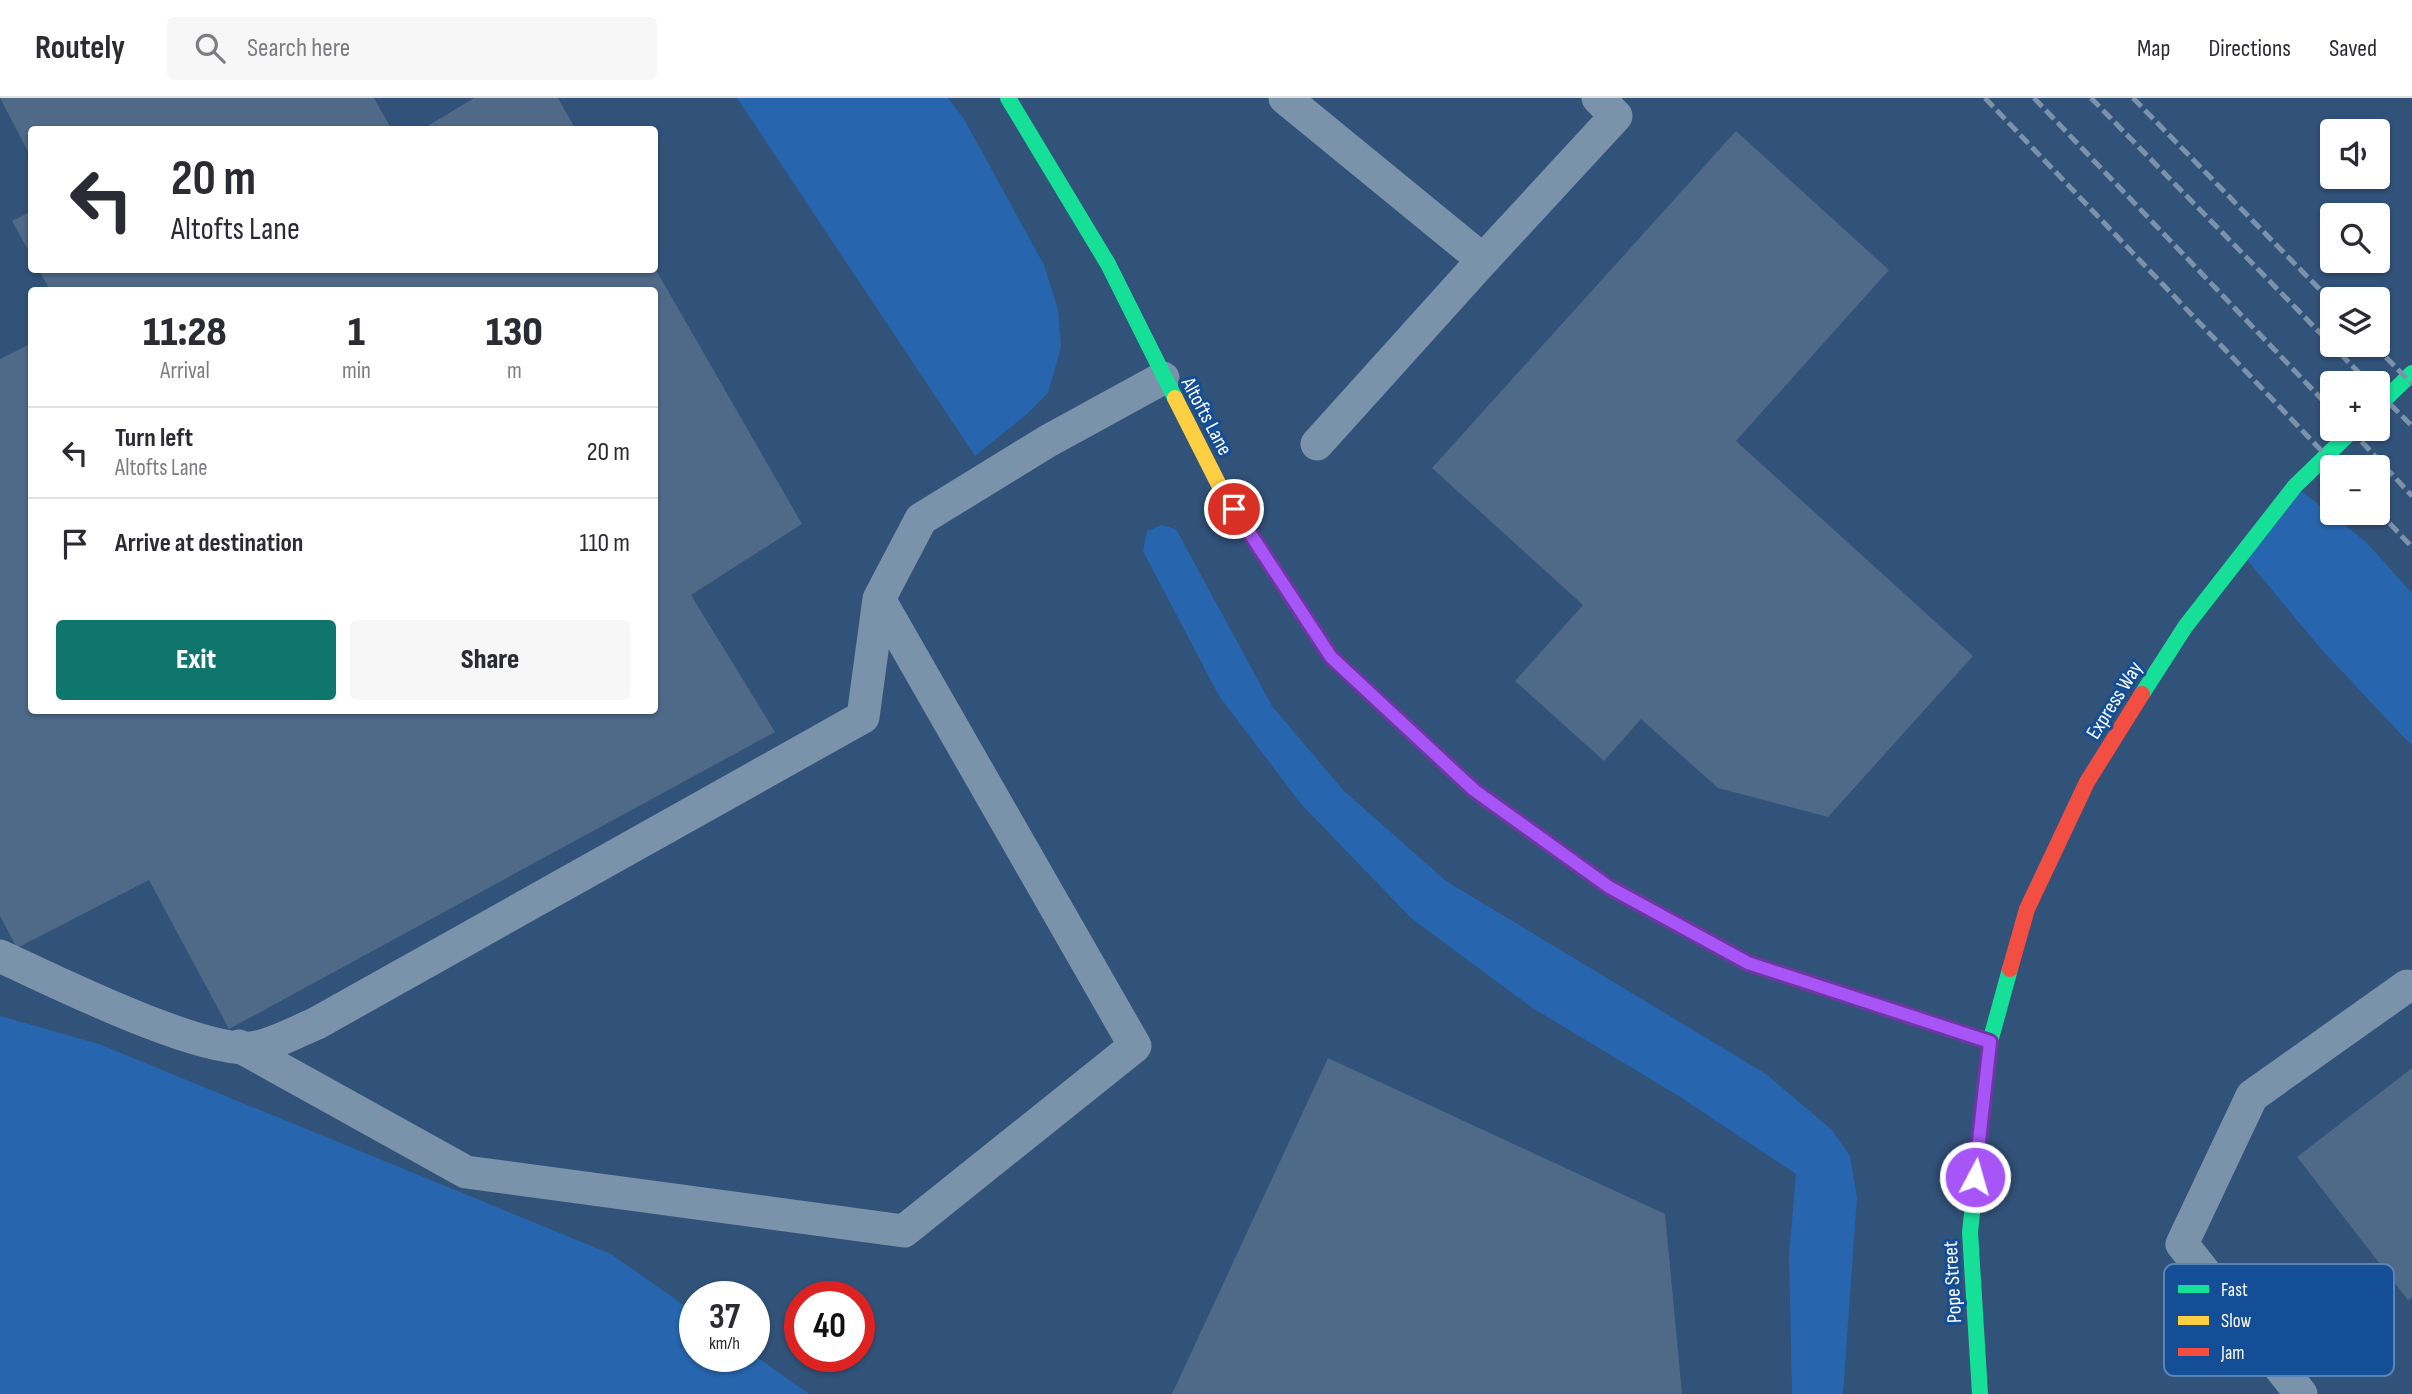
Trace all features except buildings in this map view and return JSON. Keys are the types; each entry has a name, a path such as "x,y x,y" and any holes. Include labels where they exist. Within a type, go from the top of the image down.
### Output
{"street":[{"name":"Altofts Lane","path":"1008,98 1108,264 1220,487 1331,657 1474,790 1609,887 1748,963 1990,1042"},
{"path":"2390,394 2412,373"},
{"name":"Express Way","path":"1990,1042 2027,909 2087,782 2185,627 2294,486 2341,441"},
{"name":"Pope Street","path":"1980,1394 1970,1232 1990,1042"}],"lane":[{"path":"1285,98 1483,260"},
{"path":"1317,444 1616,116 1598,98"},
{"path":"0,956 122,1011 216,1045 256,1048 317,1023 863,717 879,599 921,519 1048,441 1163,378"},
{"path":"239,1046 466,1172 904,1231 1135,1046 879,599"},
{"path":"2198,1264 2182,1244 2252,1096 2407,986"},
{"path":"2287,1376 2301,1394"}],"shaded area":[{"path":"737,98 948,98 964,119 1044,265 1058,310 1061,347 1048,393 1027,414 975,456"},
{"path":"2295,486 2320,506 2320,525 2344,525 2366,542 2412,593 2412,746 2321,649 2242,554"},
{"path":"1162,525 1176,529 1272,706 1343,790 1446,881 1766,1074 1832,1130 1850,1156 1857,1198 1843,1394 1792,1394 1789,1254 1796,1174 1677,1095 1531,1007 1411,918 1301,804 1219,696 1143,551 1147,531"},
{"path":"0,1016 99,1044 611,1254 679,1302 679,1372 770,1372 770,1366 809,1394 0,1394"}],"railway":[{"path":"1985,98 2326,455"},
{"path":"2034,98 2320,397"},
{"path":"2091,98 2357,371"},
{"path":"2133,98 2320,290"},
{"path":"2386,357 2412,384"},
{"path":"2390,404 2412,426"},
{"path":"2361,441 2412,496"},
{"path":"2390,524 2412,547"}],"traffic: fast":[{"path":"1008,98 1108,264 1175,398"},
{"path":"2390,394 2412,373"},
{"path":"2142,694 2185,627 2295,486 2342,441"},
{"path":"1353,677 1473,790 1609,887 1748,963 1850,996"},
{"path":"1980,1394 1970,1232 1990,1042 2010,969"}],"traffic: slow":[{"path":"1175,398 1220,487 1331,657 1353,677"}],"traffic: jam":[{"path":"2010,969 2027,909 2087,782 2142,694"},
{"path":"1850,996 1990,1042"}],"route":[{"path":"1234,509 1331,657 1474,790 1609,887 1748,963 1990,1042 1975,1177"}]}
